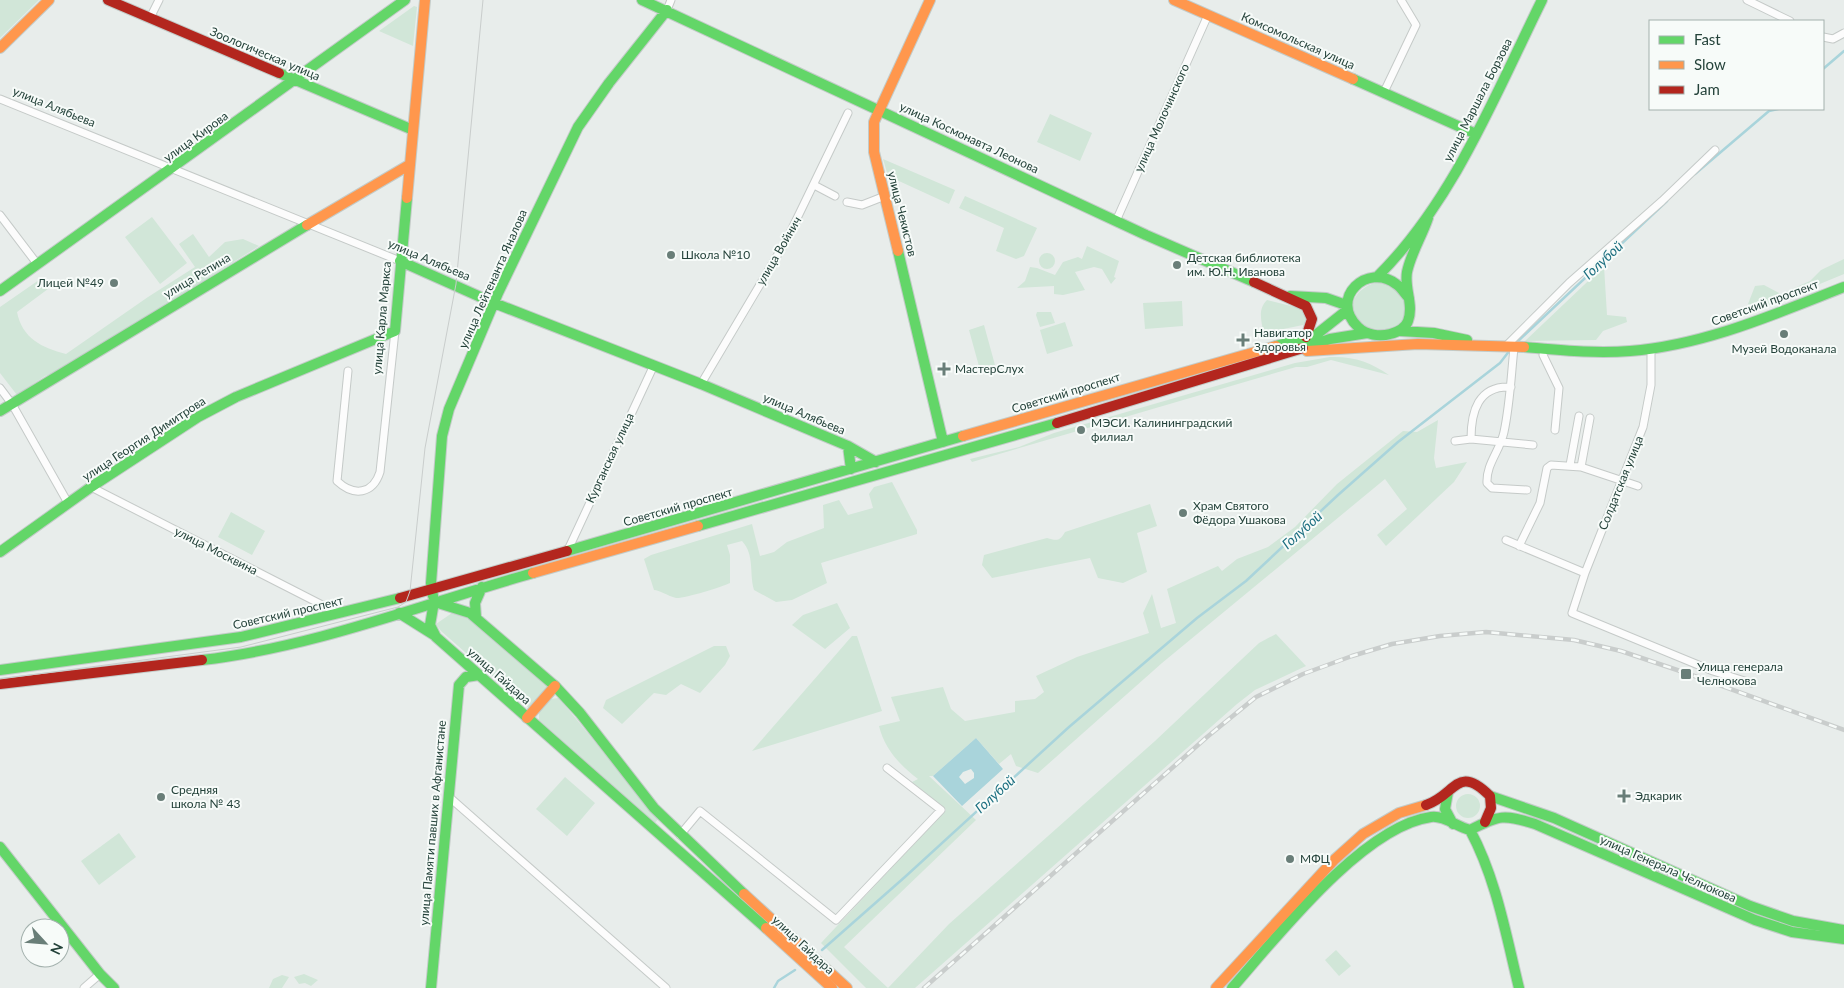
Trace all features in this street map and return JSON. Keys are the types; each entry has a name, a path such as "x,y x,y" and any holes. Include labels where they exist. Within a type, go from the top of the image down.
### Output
{"main road":[{"path":"0,48 49,0"},
{"name":"Зоологическая улица","path":"108,0 413,130"},
{"name":"улица Кирова","path":"0,291 173,169 405,0"},
{"name":"улица Карла Маркса","path":"395,331 425,0"},
{"name":"улица Космонавта Леонова","path":"642,0 667,10 1116,221 1306,306 1312,320 1306,337"},
{"name":"улица Чекистов","path":"930,0 880,110 872,135 874,152 943,442"},
{"name":"Комсомольская улица","path":"1174,0 1476,134"},
{"name":"улица Маршала Борзова","path":"1346,308 1348,295 1355,284 1364,278 1378,276 1402,252 1462,162 1542,0"},
{"name":"улица Лейтенанта Яналова","path":"434,602 432,590 442,436 450,409 494,303 578,127 609,83 667,10"},
{"name":"улица Репина","path":"0,411 308,224 410,165"},
{"name":"улица Маршала Борзова","path":"1400,331 1411,311 1406,273 1423,236 1431,210"},
{"name":"улица Алябьева","path":"400,261 494,303 654,365 848,446 876,462"},
{"path":"1378,276 1398,285 1409,298"},
{"name":"Советский проспект","path":"0,684 248,655 300,643 482,587 959,452 1296,352 1341,347 1486,345 1512,347 1544,353 1651,350 1717,336 1844,287"},
{"name":"улица Космонавта Леонова","path":"1286,296 1337,300 1346,308"},
{"path":"1346,308 1350,320 1367,333 1390,334 1400,331"},
{"name":"Советский проспект","path":"0,670 241,637 432,590 1306,337 1326,328 1346,308"},
{"name":"улица Георгия Димитрова","path":"0,552 91,487 206,412 236,397 395,331"},
{"name":"Советский проспект","path":"1400,331 1434,334 1486,345"},
{"name":"Советский проспект","path":"1296,352 1310,344 1340,336 1367,333"},
{"name":"улица Алябьева","path":"848,446 852,469"},
{"path":"476,617 474,602 482,587"},
{"path":"434,602 430,625 436,637"},
{"name":"улица Гайдара","path":"434,602 463,609 476,617 555,686 580,713 648,801 680,835 847,988"},
{"name":"улица Гайдара","path":"400,613 436,637 832,988"},
{"name":"улица Памяти павших в Афганистане","path":"431,988 459,684 466,677 479,675"},
{"path":"527,718 555,686"},
{"name":"улица Генерала Челнокова","path":"1216,988 1334,860 1363,834 1399,814 1438,800 1457,784 1470,781 1478,784 1490,796 1554,818 1737,901 1783,918 1818,927 1844,930"},
{"path":"1448,792 1444,802 1445,815 1454,825"},
{"path":"1478,845 1483,824 1492,808 1490,796"},
{"path":"1232,988 1348,864 1387,834 1413,822 1432,817 1470,830 1478,845 1502,918 1519,988"},
{"name":"улица Генерала Челнокова","path":"1470,830 1495,817 1504,817 1535,824 1772,927 1810,936 1844,938"},
{"path":"0,847 100,974 114,988"},
{"path":"1287,912 1294,916 1292,923"}],"street":[{"path":"150,18 159,0"},
{"name":"улица Лейтенанта Яналова","path":"667,10 671,0"},
{"path":"1384,92 1416,25 1401,0"},
{"path":"1746,0 1788,20"},
{"name":"улица Молочинского","path":"1116,221 1208,15"},
{"path":"1824,37 1833,39 1844,34"},
{"name":"улица Алябьева","path":"0,98 400,261"},
{"name":"улица Войнич","path":"701,384 787,238 848,113"},
{"path":"1527,490 1492,488 1487,483 1488,467 1500,442 1508,415 1512,347 1569,284 1662,201 1715,150"},
{"path":"814,185 835,196"},
{"path":"847,202 862,206 885,196"},
{"path":"0,214 38,265"},
{"name":"улица Карла Маркса","path":"348,372 337,481 350,489 365,492 377,481 380,472 395,331"},
{"name":"Солдатская улица","path":"1651,350 1651,385 1643,427 1585,573 1572,613 1713,672 1750,683"},
{"path":"1544,353 1559,388 1555,430"},
{"name":"Курганская улица","path":"567,552 654,365"},
{"path":"1471,439 1471,419 1479,402 1494,388 1510,387"},
{"path":"0,388 12,404 68,503"},
{"path":"1570,466 1579,416"},
{"path":"1581,467 1590,418"},
{"path":"1455,441 1471,439 1533,445"},
{"path":"1520,546 1540,504 1547,468 1551,465 1581,467 1638,486"},
{"name":"улица Москвина","path":"91,487 340,614"},
{"path":"1506,540 1585,573"},
{"path":"680,835 700,810 836,920 941,810 887,768"},
{"path":"448,796 666,988"},
{"path":"1772,927 1783,918"},
{"path":"84,988 100,974"}],"green space":[{"path":"0,0 39,0 0,38"},
{"path":"414,6 417,7 413,46 379,31"},
{"path":"1050,114 1092,133 1080,161 1037,142"},
{"path":"883,159 955,190 949,204 888,176"},
{"path":"965,196 1037,228 1024,256 1016,259 996,251 1004,228 959,208"},
{"path":"152,217 187,263 160,284 125,237"},
{"path":"193,234 209,257 225,242 243,239 259,246 62,370 45,376 17,395 0,373 0,307 39,280 52,286 17,312 23,329 28,335 49,349 66,354 195,267 179,244"},
{"path":"1087,246 1119,261 1114,277 1116,278 1111,284 1102,269 1094,267 1075,272 1085,290 1063,295 1054,294 1054,286 1017,288 1025,281 1030,267 1055,275 1063,262 1078,257 1082,259"},
{"path":"1047,253 1053,255 1055,261 1053,267 1047,269 1041,267 1039,261 1041,255"},
{"path":"1844,259 1844,274 1757,310 1748,304 1755,286 1764,285 1781,294 1810,281 1821,270"},
{"path":"1604,266 1607,315 1626,317 1627,322 1603,331 1596,340 1525,341"},
{"path":"1380,282 1391,286 1403,297 1405,313 1403,320 1393,328 1380,329 1360,324 1353,310 1355,297 1365,287"},
{"path":"1267,300 1303,309 1307,322 1303,325 1269,332 1263,330 1261,311"},
{"path":"1182,301 1183,326 1145,329 1143,303"},
{"path":"1037,312 1051,312 1055,323 1040,327 1036,315"},
{"path":"1065,322 1073,346 1047,354 1040,330"},
{"path":"984,325 995,365 980,370 969,330"},
{"path":"1330,357 1361,361 1389,375 1331,360 1307,367 1296,367 972,462 970,459 1019,447 1054,433 1295,363"},
{"path":"1438,420 1434,458 1436,468 1467,462 1454,482 1386,546 1377,535 1407,509 1385,479 1162,663 1038,773 1016,766 1011,754 999,764 976,738 933,776 929,776 976,820 844,947 888,988 866,988 821,943 946,810 912,782 918,779 899,762 885,742 879,726 900,721 891,697 943,687 951,709 965,721 1015,712 1015,701 1035,699 1044,692 1036,676 1077,657 1149,633 1143,613 1152,594 1161,628 1176,623 1167,589 1218,566 1222,571 1237,559 1268,547 1295,527 1337,484 1403,431 1417,432"},
{"path":"892,482 917,530 917,534 821,563 827,583 792,600 776,602 754,590 749,552 742,541 727,545 730,555 730,583 680,598 654,590 644,559 651,555 752,524 760,556 774,552 787,542 824,528 823,505 839,500 848,515 873,508 869,494 874,487"},
{"path":"1150,504 1157,526 1137,533 1147,572 1123,583 1098,578 1090,558 992,578 982,565 984,555 1047,538 1058,540 1065,532"},
{"path":"231,512 265,531 252,555 218,537"},
{"path":"837,603 850,628 825,649 792,625 803,615"},
{"path":"452,613 475,621 548,687 530,709 441,631 436,624"},
{"path":"1276,634 1306,666 1255,690 1237,704 915,988 888,988 949,924 1155,741 1259,643"},
{"path":"852,636 857,636 882,711 752,751"},
{"path":"714,646 726,646 730,656 725,665 700,693 681,684 666,695 654,693 622,724 603,708 606,700"},
{"path":"559,698 658,819 655,823 539,720 539,713 550,699"},
{"path":"565,777 595,803 567,836 536,809"},
{"path":"1468,794 1473,795 1479,801 1479,811 1473,817 1468,818 1463,817 1457,811 1456,806 1457,801 1463,795"},
{"path":"119,833 136,857 99,885 81,861"},
{"path":"1336,950 1351,966 1339,976 1325,960"},
{"path":"304,974 318,980 311,986 305,983 299,984 294,977"},
{"path":"282,975 289,977 282,988 269,988 273,979"}],"water":[{"path":"976,738 1003,769 962,806 933,776","holes":["971,769 974,773 974,778 965,784 959,777 963,772"]}],"waterway":[{"name":"Голубой","path":"1824,68 1844,51"},
{"name":"Голубой","path":"1695,174 1769,111 1774,110"},
{"name":"Голубой","path":"1517,342 1667,201"},
{"name":"Голубой","path":"822,950 1069,727 1197,618 1246,581 1398,442 1500,363 1510,350"},
{"name":"Голубой","path":"774,988 778,981 795,970"}],"tram line":[{"path":"0,679 241,647 398,607 406,602 410,591 425,448 456,284 483,0"}],"railway":[{"path":"924,988 1207,737 1256,697 1303,674 1392,644 1440,636 1486,632 1574,640 1621,651 1844,730"}],"traffic: fast":[{"path":"0,291 405,0"},
{"path":"642,0 1146,235 1254,282"},
{"path":"1378,276 1405,246 1451,180 1471,145 1542,0"},
{"path":"433,596 431,583 442,436 449,409 498,293 578,127 609,83 667,10"},
{"path":"279,73 413,130"},
{"path":"1353,79 1476,134"},
{"path":"0,552 91,487 198,417 236,397 395,331 407,198"},
{"path":"1409,298 1396,284 1385,278 1374,277 1364,280 1355,286 1349,295 1347,305 1350,316 1358,327 1369,334 1386,335 1398,331 1405,326 1410,315 1410,303 1406,278 1407,272 1428,218"},
{"path":"0,411 307,225"},
{"path":"898,251 943,442"},
{"path":"400,261 494,303 701,384 848,446 876,462"},
{"path":"1524,347 1604,352 1658,348 1739,327 1844,287"},
{"path":"1290,296 1326,298 1346,305"},
{"path":"1276,346 1317,334 1346,311"},
{"path":"1400,331 1434,333 1467,340"},
{"path":"1303,348 1330,339 1367,333"},
{"path":"698,526 1057,423"},
{"path":"567,551 963,436"},
{"path":"848,446 851,469"},
{"path":"202,660 244,654 327,635 533,573"},
{"path":"476,617 475,603 482,587"},
{"path":"0,670 241,637 400,598"},
{"path":"434,602 430,625 436,637 766,928"},
{"path":"435,602 470,613 555,686 580,713 654,808 744,894"},
{"path":"399,613 434,635"},
{"path":"431,988 459,685 466,677 479,675"},
{"path":"1448,792 1445,809 1453,824"},
{"path":"1490,796 1554,818 1750,906 1793,921 1844,930"},
{"path":"1232,988 1296,914 1350,862 1377,840 1405,825 1431,817 1446,819 1470,830 1488,821 1502,818 1516,819 1535,824 1755,920 1792,932 1844,939"},
{"path":"1470,830 1494,887 1519,988"},
{"path":"0,847 100,974 114,988"}],"traffic: slow":[{"path":"0,48 49,0"},
{"path":"407,198 425,0"},
{"path":"898,251 874,152 874,122 930,0"},
{"path":"1174,0 1353,79"},
{"path":"307,225 409,165"},
{"path":"1307,351 1418,344 1524,347"},
{"path":"963,436 1276,346"},
{"path":"533,573 698,526"},
{"path":"527,718 555,686"},
{"path":"1216,988 1334,860 1363,834 1399,813 1426,805"},
{"path":"744,894 847,988"},
{"path":"766,928 832,988"}],"traffic: jam":[{"path":"108,0 279,73"},
{"path":"1254,282 1306,306 1312,319 1306,337"},
{"path":"1057,423 1303,348"},
{"path":"400,598 567,551"},
{"path":"0,684 202,660"},
{"path":"1426,805 1444,795 1457,784 1470,782 1490,796 1491,808 1485,822"}],"place":[{"name":"Школа №10","path":"671,255"},
{"name":"Детская библиотека им. Ю.Н. Иванова","path":"1177,265"},
{"name":"Лицей №49","path":"114,283"},
{"name":"Музей Водоканала","path":"1784,334"},
{"name":"Навигатор Здоровья","path":"1243,340"},
{"name":"МастерСлух","path":"944,369"},
{"name":"МЭСИ. Калининградский филиал","path":"1081,430"},
{"name":"Храм Святого Фёдора Ушакова","path":"1183,513"},
{"name":"Улица генерала Челнокова","path":"1686,674"},
{"name":"Эдкарик","path":"1624,796"},
{"name":"Средняя школа № 43","path":"161,797"},
{"name":"МФЦ","path":"1290,859"}]}
